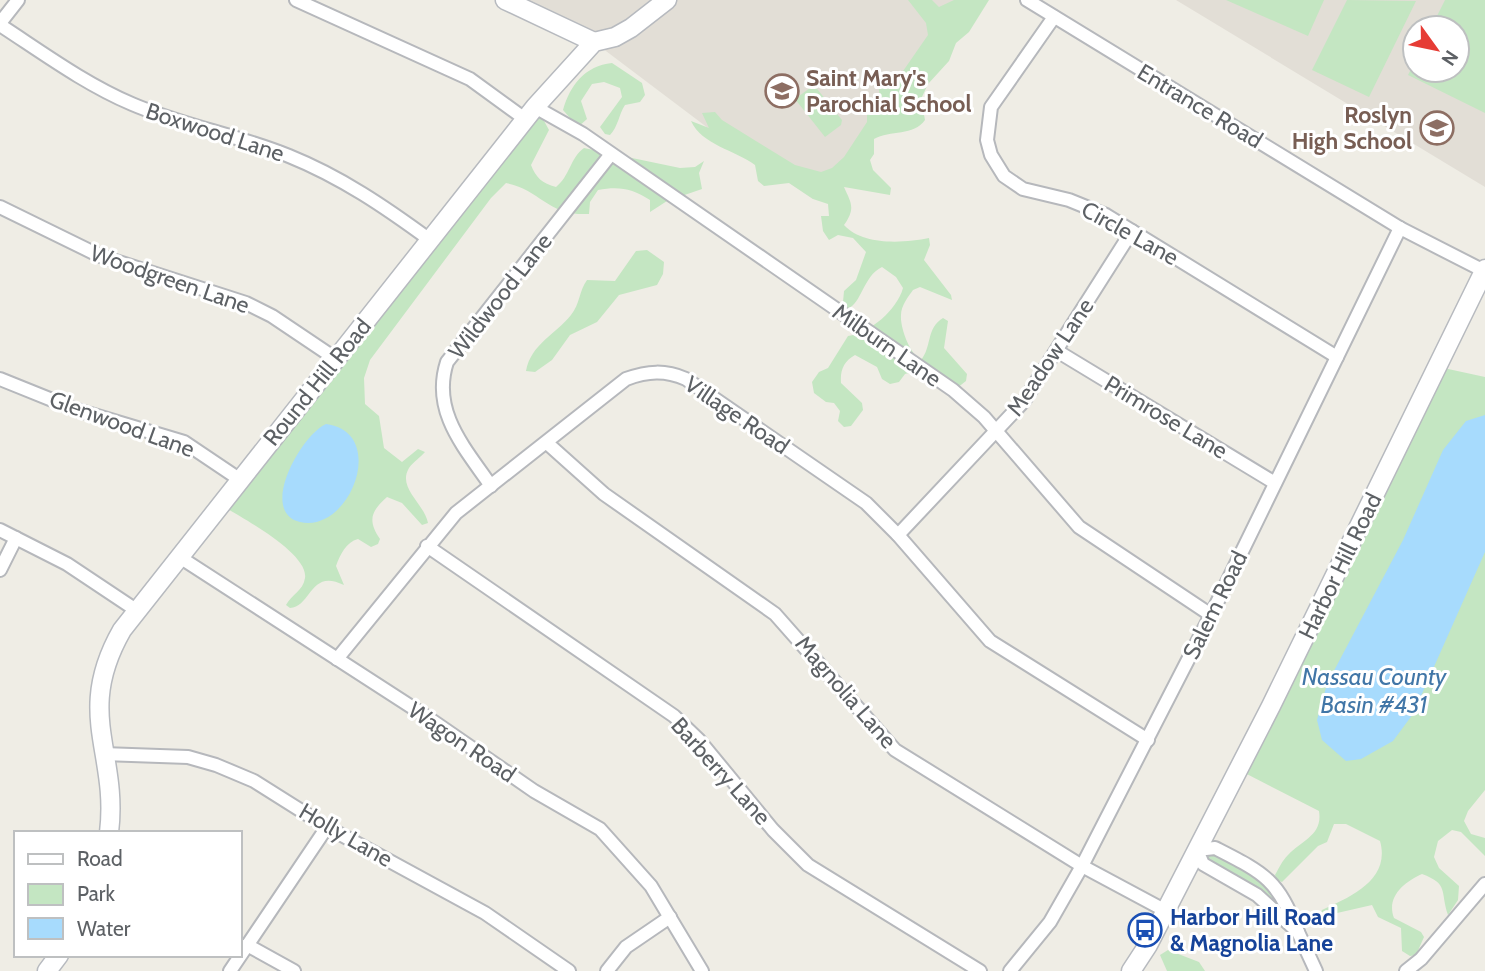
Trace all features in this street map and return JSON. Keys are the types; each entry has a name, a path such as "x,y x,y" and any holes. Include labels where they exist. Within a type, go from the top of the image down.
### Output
{"street":[{"path":"0,24 18,0"},
{"name":"Milburn Lane","path":"296,0 470,79 530,113 556,117 953,390 996,432 1079,527 1211,615"},
{"path":"505,0 594,42"},
{"name":"Round Hill Road","path":"109,831 98,704 101,676 111,650 136,610 530,113 594,42 615,37 631,28 667,0"},
{"name":"Entrance Road","path":"1027,0 1400,228 1485,270"},
{"name":"Circle Lane","path":"1054,17 991,107 986,130 991,155 1004,176 1023,189 1085,205 1337,357"},
{"name":"Boxwood Lane","path":"0,24 76,75 130,103 190,127 287,155 336,177 430,240"},
{"name":"Wildwood Lane","path":"491,486 445,414 441,387 447,362 611,154"},
{"name":"Woodgreen Lane","path":"0,207 100,256 246,303 272,316 336,359"},
{"name":"Salem Road","path":"1010,971 1050,922 1083,866 1211,615 1400,228"},
{"name":"Meadow Lane","path":"898,535 1024,401 1132,231"},
{"name":"Harbor Hill Road","path":"1131,971 1197,850 1485,270"},
{"name":"Primrose Lane","path":"1058,351 1275,484"},
{"name":"Village Road","path":"337,659 456,513 626,379 645,373 676,375 704,391 866,503 898,535 970,622 990,641 1148,740"},
{"name":"Glenwood Lane","path":"0,379 77,410 184,442 239,479"},
{"name":"Magnolia Lane","path":"547,443 604,494 775,614 895,750 1083,866 1166,911"},
{"path":"0,530 67,564 136,610"},
{"path":"0,570 16,538"},
{"name":"Barberry Lane","path":"427,546 674,716 699,740 773,830 808,865 980,971"},
{"name":"Wagon Road","path":"178,555 534,791 600,829 645,879 702,971"},
{"name":"Holly Lane","path":"103,754 172,756 216,765 254,781 327,827 485,913 569,971"},
{"path":"242,953 327,827"},
{"path":"1298,932 1257,895 1203,864 1197,850 1215,848 1264,874 1284,898 1316,971"},
{"path":"1406,971 1421,959 1485,884"},
{"path":"607,971 626,947 670,917"},
{"path":"247,945 294,971"}],"shaded area":[{"name":"Saint Mary's Parochial School","path":"505,0 983,0 813,199 708,128 594,42"},
{"name":"Roslyn High School","path":"1176,0 1485,0 1485,187"}],"green space":[{"path":"908,0 932,0 939,7 954,0 989,0 969,32 956,43 949,61 928,84 921,99 925,120 908,131 874,139 874,154 870,160 873,170 891,188 890,195 844,187 851,206 844,225 852,232 873,240 896,242 929,238 930,245 924,260 952,300 920,287 913,290 902,308 902,327 910,347 921,360 934,327 943,318 948,321 944,348 967,374 966,381 957,388 931,383 912,372 905,374 899,382 890,384 882,379 877,367 855,355 844,366 841,383 862,403 863,410 851,426 844,427 838,421 840,411 834,403 826,402 814,393 812,382 819,372 828,368 848,336 865,330 889,312 903,288 896,277 882,267 870,277 856,302 848,308 843,302 844,291 856,280 866,252 853,238 838,235 829,240 823,231 821,216 829,216 828,204 813,199 789,183 764,186 758,181 755,165 711,142 691,121 709,128 702,113 715,112 722,120 795,165 821,172 832,168 844,157 867,122 867,115 859,103 866,96 880,101 878,80 882,76 890,80 901,74 928,35 926,23"},
{"path":"1226,0 1324,0 1308,36"},
{"path":"1347,0 1416,1 1410,14 1401,14 1401,32 1369,97 1312,70"},
{"path":"1445,0 1485,0 1485,113 1426,84 1471,84 1471,14 1438,14"},
{"path":"612,63 642,83 645,95 640,102 625,105 613,132 610,135 605,134 600,127 622,97 620,88 604,82 592,84 581,101 587,119 578,127 563,110 574,85 594,68"},
{"path":"814,85 842,120 841,125 825,137 795,99"},
{"path":"539,118 543,119 549,130 531,165 537,177 547,184 556,187 561,183 584,148 680,168 695,167 704,161 699,173 702,189 667,201 650,212 650,200 618,188 598,190 590,202 589,214 563,211 518,186 506,183 491,198 370,360 364,378 365,404 379,416 384,448 402,462 418,449 425,452 409,468 406,482 428,523 422,525 402,503 387,497 374,512 372,522 380,539 378,544 371,547 358,539 347,546 339,558 336,566 344,585 324,581 312,589 297,606 290,608 286,605 304,582 303,568 285,547 271,536 219,504 336,359 461,215 522,130"},
{"path":"647,250 664,262 663,274 657,285 619,295 597,322 570,335 552,360 535,372 526,371 538,346 574,311 587,280 615,281 636,251"},
{"path":"1439,367 1485,377 1485,790 1468,811 1464,821 1471,834 1485,838 1485,856 1461,832 1452,830 1438,841 1434,857 1439,868 1459,886 1458,900 1448,915 1442,889 1431,878 1422,874 1398,891 1392,903 1394,918 1421,932 1424,937 1416,955 1410,956 1402,951 1401,928 1378,917 1372,905 1324,916 1320,914 1322,910 1356,893 1374,877 1382,855 1380,841 1346,824 1334,824 1327,842 1318,846 1282,882 1277,880 1275,875 1284,860 1315,832 1319,811 1239,770"},
{"path":"1215,848 1250,866 1292,916 1203,864 1197,850"},
{"path":"1168,950 1199,962 1205,971 1167,971 1160,955"}],"water":[{"name":"Nassau County Basin #431","path":"1485,415 1485,552 1413,714 1393,741 1361,759 1346,761 1322,740 1317,720 1327,684 1403,540 1443,450 1466,421"},
{"path":"326,424 345,431 356,444 359,462 355,481 347,498 334,513 318,522 300,522 288,515 283,504 283,489 288,473 305,443"}],"place":[{"name":"Saint Mary's Parochial School","path":"782,91"},
{"name":"Roslyn High School","path":"1437,128"},
{"name":"Harbor Hill Road & Magnolia Lane","path":"1145,930"}]}
